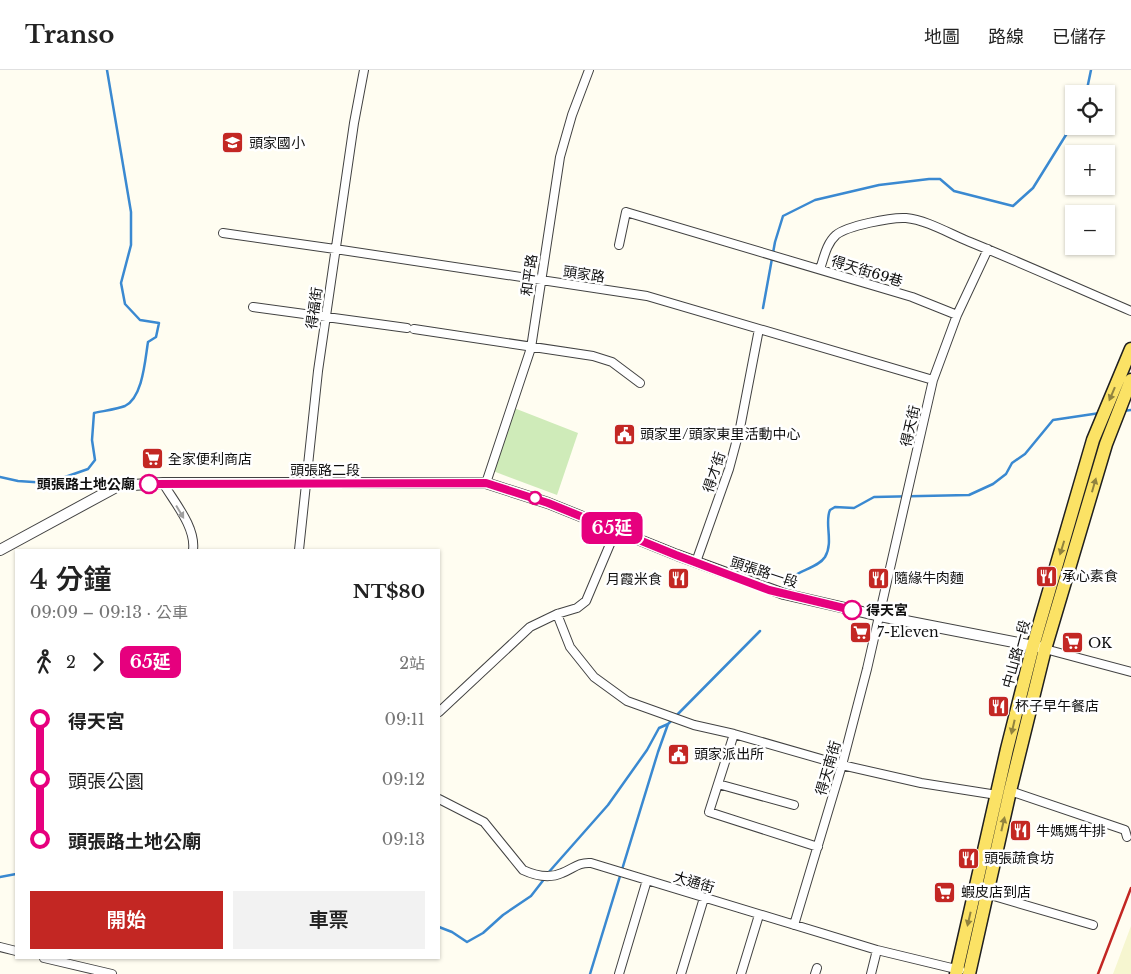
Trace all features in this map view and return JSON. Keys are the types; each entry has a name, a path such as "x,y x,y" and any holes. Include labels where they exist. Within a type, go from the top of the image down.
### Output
{"main road":[{"name":"中山路一段","path":"963,972 997,795 1039,647 1093,440 1131,349"},
{"name":"中山路一段","path":"963,972 987,894 1039,647 1106,444 1131,380"}],"street":[{"name":"得福街","path":"299,549 325,316 354,123 364,70"},
{"name":"和平路","path":"486,483 530,348 560,157 572,115 589,70"},
{"name":"得天街69巷","path":"618,245 626,212 912,297 957,316"},
{"path":"820,270 829,244 837,234 864,224 893,218 907,218 988,249 1131,311"},
{"name":"頭家路","path":"222,233 335,248 647,296 933,380"},
{"name":"得天街","path":"880,616 933,380 957,316 988,249"},
{"path":"253,307 593,356 612,362 640,383"},
{"name":"得才街","path":"696,562 729,469 740,428 759,329"},
{"path":"163,483 187,524 193,546"},
{"name":"頭張路二段","path":"0,550 118,486 163,483 486,483"},
{"name":"頭張路一段","path":"486,483 531,497 696,562 784,594 880,616 1039,647"},
{"path":"440,711 530,627 557,614 576,608 586,601 616,530"},
{"path":"557,614 570,646 594,678 627,702 694,725 734,734 842,765 921,783 997,795"},
{"name":"得天南街","path":"794,925 842,765 880,616"},
{"path":"1039,647 1131,672"},
{"path":"734,734 709,812 818,847"},
{"path":"718,784 794,805"},
{"path":"1010,791 1125,830 1127,837"},
{"name":"大通街","path":"440,800 484,822 523,870 549,877 583,862 602,865 877,950 963,972"},
{"path":"619,974 647,880"},
{"path":"987,894 1093,925"},
{"path":"681,974 704,898"},
{"path":"741,974 759,915"},
{"path":"0,947 15,951"},
{"path":"871,974 877,950"},
{"path":"48,959 112,974"}],"green space":[{"path":"514,408 578,433 557,495 493,471"},
{"path":"1131,926 1131,974 1113,974"}],"waterway":[{"path":"0,477 18,481 48,483 88,469 95,460 92,440 94,413 125,406 136,395 142,377 148,342 156,337 159,323 140,320 125,304 121,283 131,245 131,212 107,70"},
{"path":"1088,85 1091,70"},
{"path":"763,308 775,242 783,216 815,200 879,185 929,179 940,179 954,191 1013,206 1033,188 1066,135"},
{"path":"1123,411 1131,410"},
{"path":"785,592 795,575 818,564 825,557 829,545 828,515 830,510 835,507 854,508 874,497 969,495 993,484 1006,474 1012,463 1025,454 1053,420 1100,413"},
{"path":"590,974 668,724 760,631"},
{"path":"548,873 608,805 647,750 659,728 668,724"},
{"path":"0,877 15,874"},
{"path":"440,927 452,932 467,942 483,933 503,915 531,896 545,878"}],"railway":[{"path":"1098,974 1131,888"}],"bus line":[{"name":"65延","path":"149,484 486,483 502,486 548,503 769,590 852,610"}],"place":[{"name":"頭家國小","path":"233,143"},
{"name":"頭家里/頭家東里活動中心","path":"624,434"},
{"name":"全家便利商店","path":"152,459"},
{"name":"頭張路土地公廟","path":"149,484"},
{"name":"承心素食","path":"1046,576"},
{"name":"隨緣牛肉麵","path":"878,578"},
{"name":"月霞米食","path":"678,579"},
{"name":"得天宮","path":"852,610"},
{"name":"7-Eleven","path":"861,632"},
{"name":"OK","path":"1072,643"},
{"name":"杯子早午餐店","path":"999,706"},
{"name":"頭家派出所","path":"678,754"},
{"name":"牛媽媽牛排","path":"1020,831"},
{"name":"頭張蔬食坊","path":"968,858"},
{"name":"蝦皮店到店","path":"945,892"}]}
